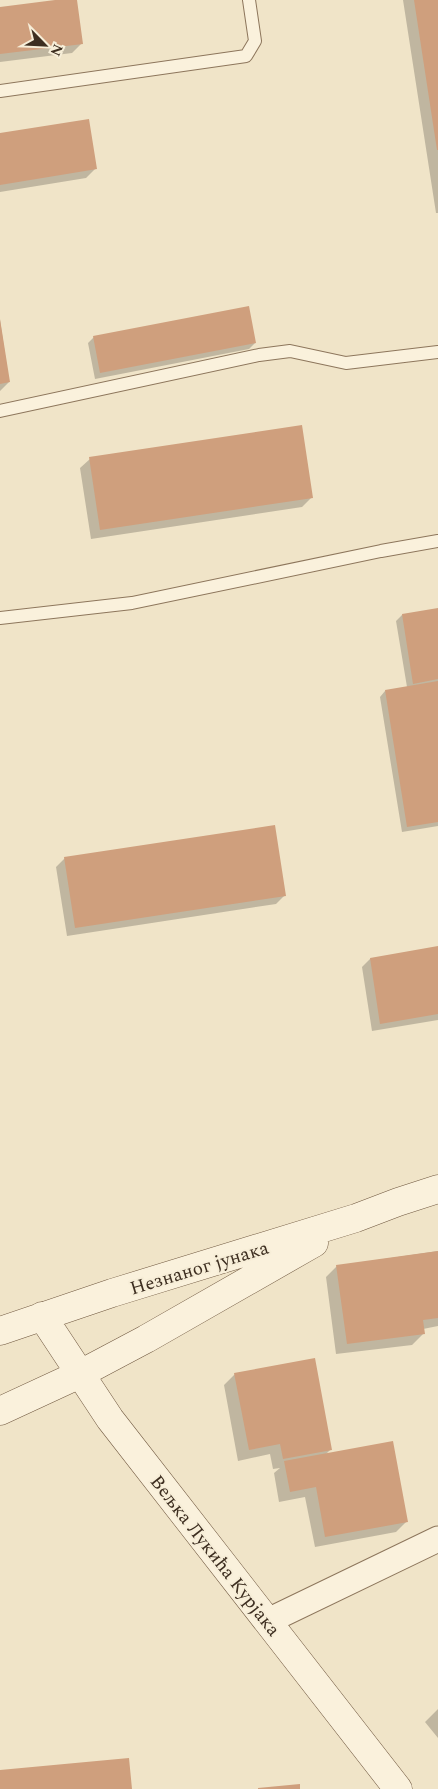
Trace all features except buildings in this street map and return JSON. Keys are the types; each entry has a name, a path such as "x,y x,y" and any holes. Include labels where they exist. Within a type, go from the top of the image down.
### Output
{"main road":[{"name":"Незнаног јунака","path":"0,1331 42,1316 356,1218 438,1189"},
{"name":"Незнаног јунака","path":"0,1411 80,1374 202,1308 356,1218"},
{"name":"Вељка Лукића Курјака","path":"42,1316 110,1419 398,1789"}],"street":[{"path":"268,1621 438,1539"}],"lane":[{"path":"0,91 246,56 254,41 249,0"},
{"path":"0,411 274,353 290,351 346,363 438,352"},
{"path":"0,618 132,603 381,551 438,541"}]}
